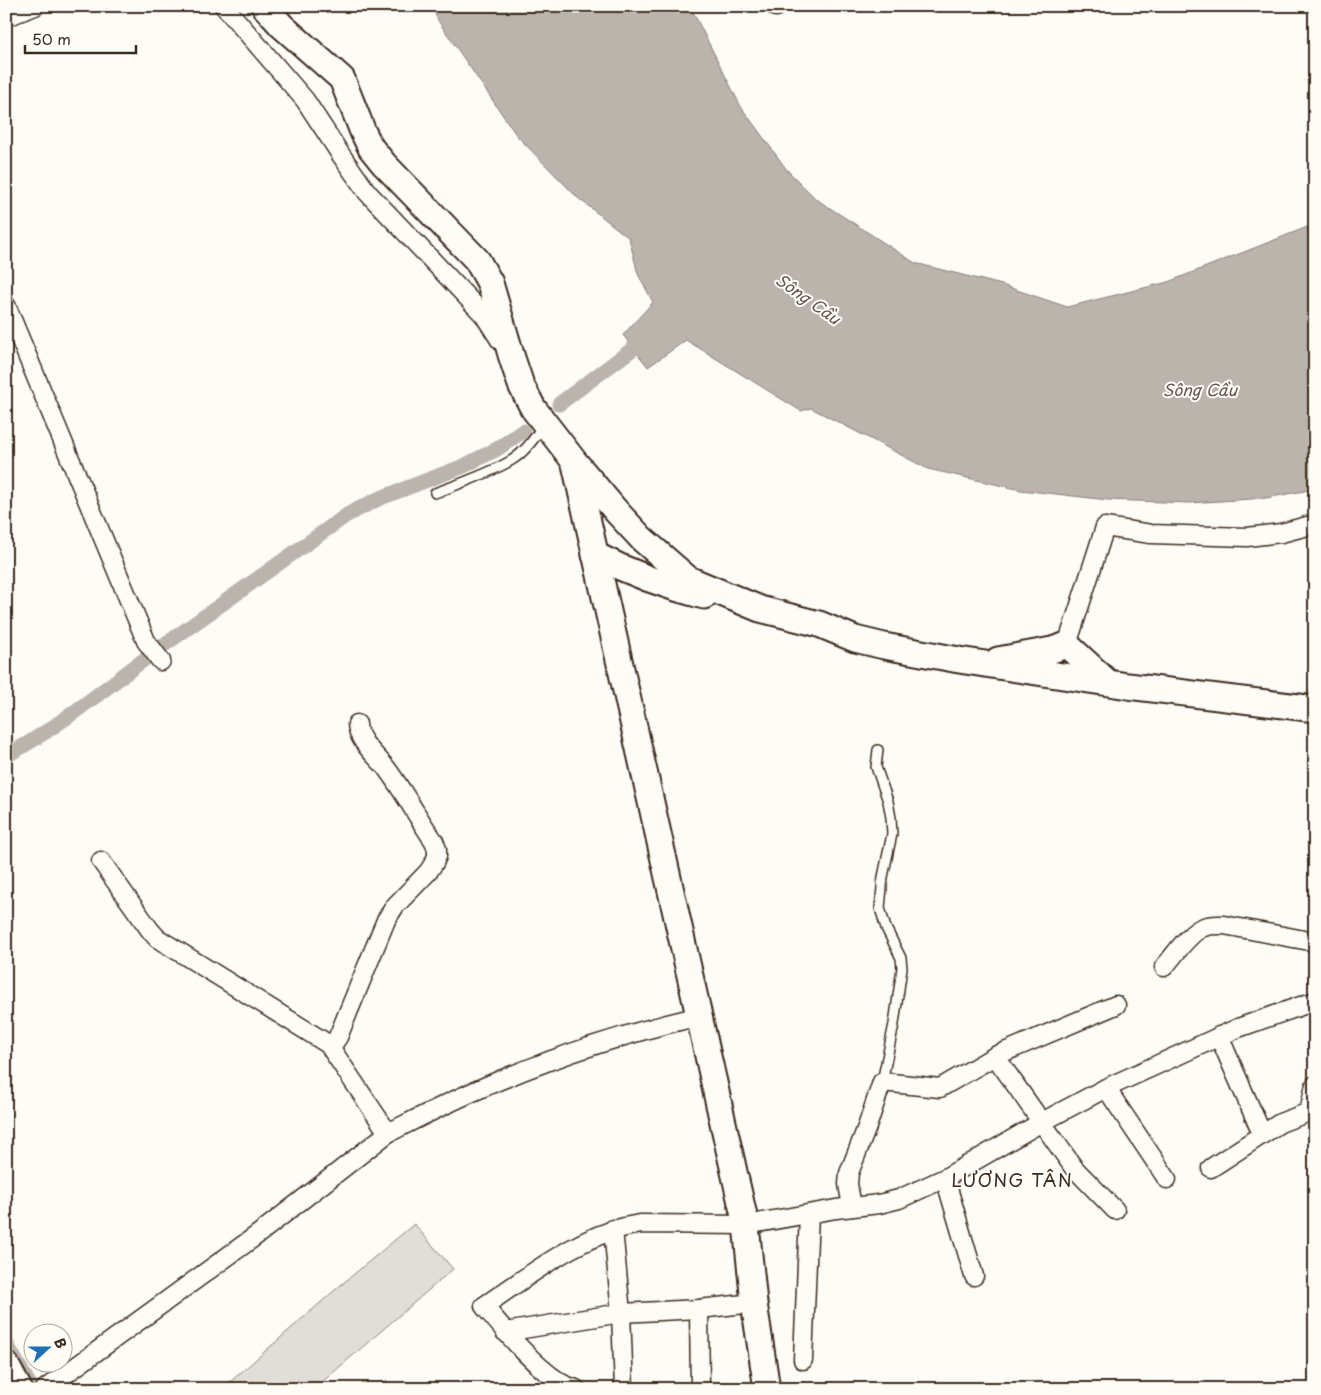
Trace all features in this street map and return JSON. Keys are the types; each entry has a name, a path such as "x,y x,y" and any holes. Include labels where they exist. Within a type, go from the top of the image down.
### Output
{"main road":[{"path":"264,6 282,26 342,79 371,148 384,164 477,260 494,292 512,358 525,393 533,408 574,461 642,539 688,579 760,609"},
{"path":"574,461 746,1226 754,1303 767,1389"},
{"path":"594,556 668,587 819,624 855,639 884,646 984,664 1107,682 1315,709"},
{"path":"984,664 1010,657 1052,650 1067,645 1107,682"},
{"path":"1243,700 1315,722"},
{"path":"6,1365 19,1389"}],"street":[{"path":"6,17 35,6"},
{"path":"224,6 305,100 340,155 367,192 484,315 512,358"},
{"path":"6,305 146,641 161,661"},
{"path":"1067,645 1105,527 1151,534 1247,537 1281,533 1315,524"},
{"path":"331,1047 338,1037 386,920 406,893 428,872 437,856 434,842 387,769 360,735 357,724"},
{"path":"101,860 157,938 322,1038 331,1047 388,1133"},
{"path":"1164,967 1195,932 1202,927 1212,925 1224,925 1315,942"},
{"path":"576,1389 560,1383 505,1332 484,1306 569,1250 612,1229 642,1224 746,1226 899,1199 945,1178 1042,1122 1106,1088 1219,1036 1315,1001"},
{"path":"852,1207 848,1173 867,1127 882,1082 940,1088 995,1056 1116,1005"},
{"path":"44,1389 257,1235 388,1133 476,1090 542,1064 651,1027 700,1016"},
{"path":"1219,1036 1262,1134"},
{"path":"995,1056 1074,1168 1115,1210"},
{"path":"1211,1168 1286,1120 1309,1112 1315,1085"},
{"path":"1106,1088 1167,1179"},
{"path":"945,1178 974,1276"},
{"path":"803,1360 809,1214"},
{"path":"612,1229 621,1313 624,1389"},
{"path":"505,1332 621,1313 754,1303"},
{"path":"699,1308 700,1389"}],"lane":[{"path":"435,493 512,460 526,449 544,422"},
{"path":"878,750 876,767 888,801 892,834 883,877 880,908 886,928 900,958 902,968 894,1024 882,1082"}],"shaded area":[{"path":"414,1224 453,1269 314,1389 222,1389 335,1290"}],"water":[{"name":"Sông Cầu","path":"431,6 690,6 741,107 787,170 816,199 915,263 1002,285 1067,307 1168,282 1315,224 1315,489 1266,498 1190,503 1108,500 1021,490 928,469 811,408 801,411 686,340 648,367 623,335 653,302 638,274 629,238 578,198 517,136 439,22"}],"waterway":[{"path":"559,404 650,336"},
{"path":"160,648 347,515 378,499 464,466 497,449 523,431"},
{"path":"6,756 60,722 145,659"},
{"path":"6,1343 32,1389"}],"district":[{"name":"LƯƠNG TÂN","path":"1012,1181"}]}
